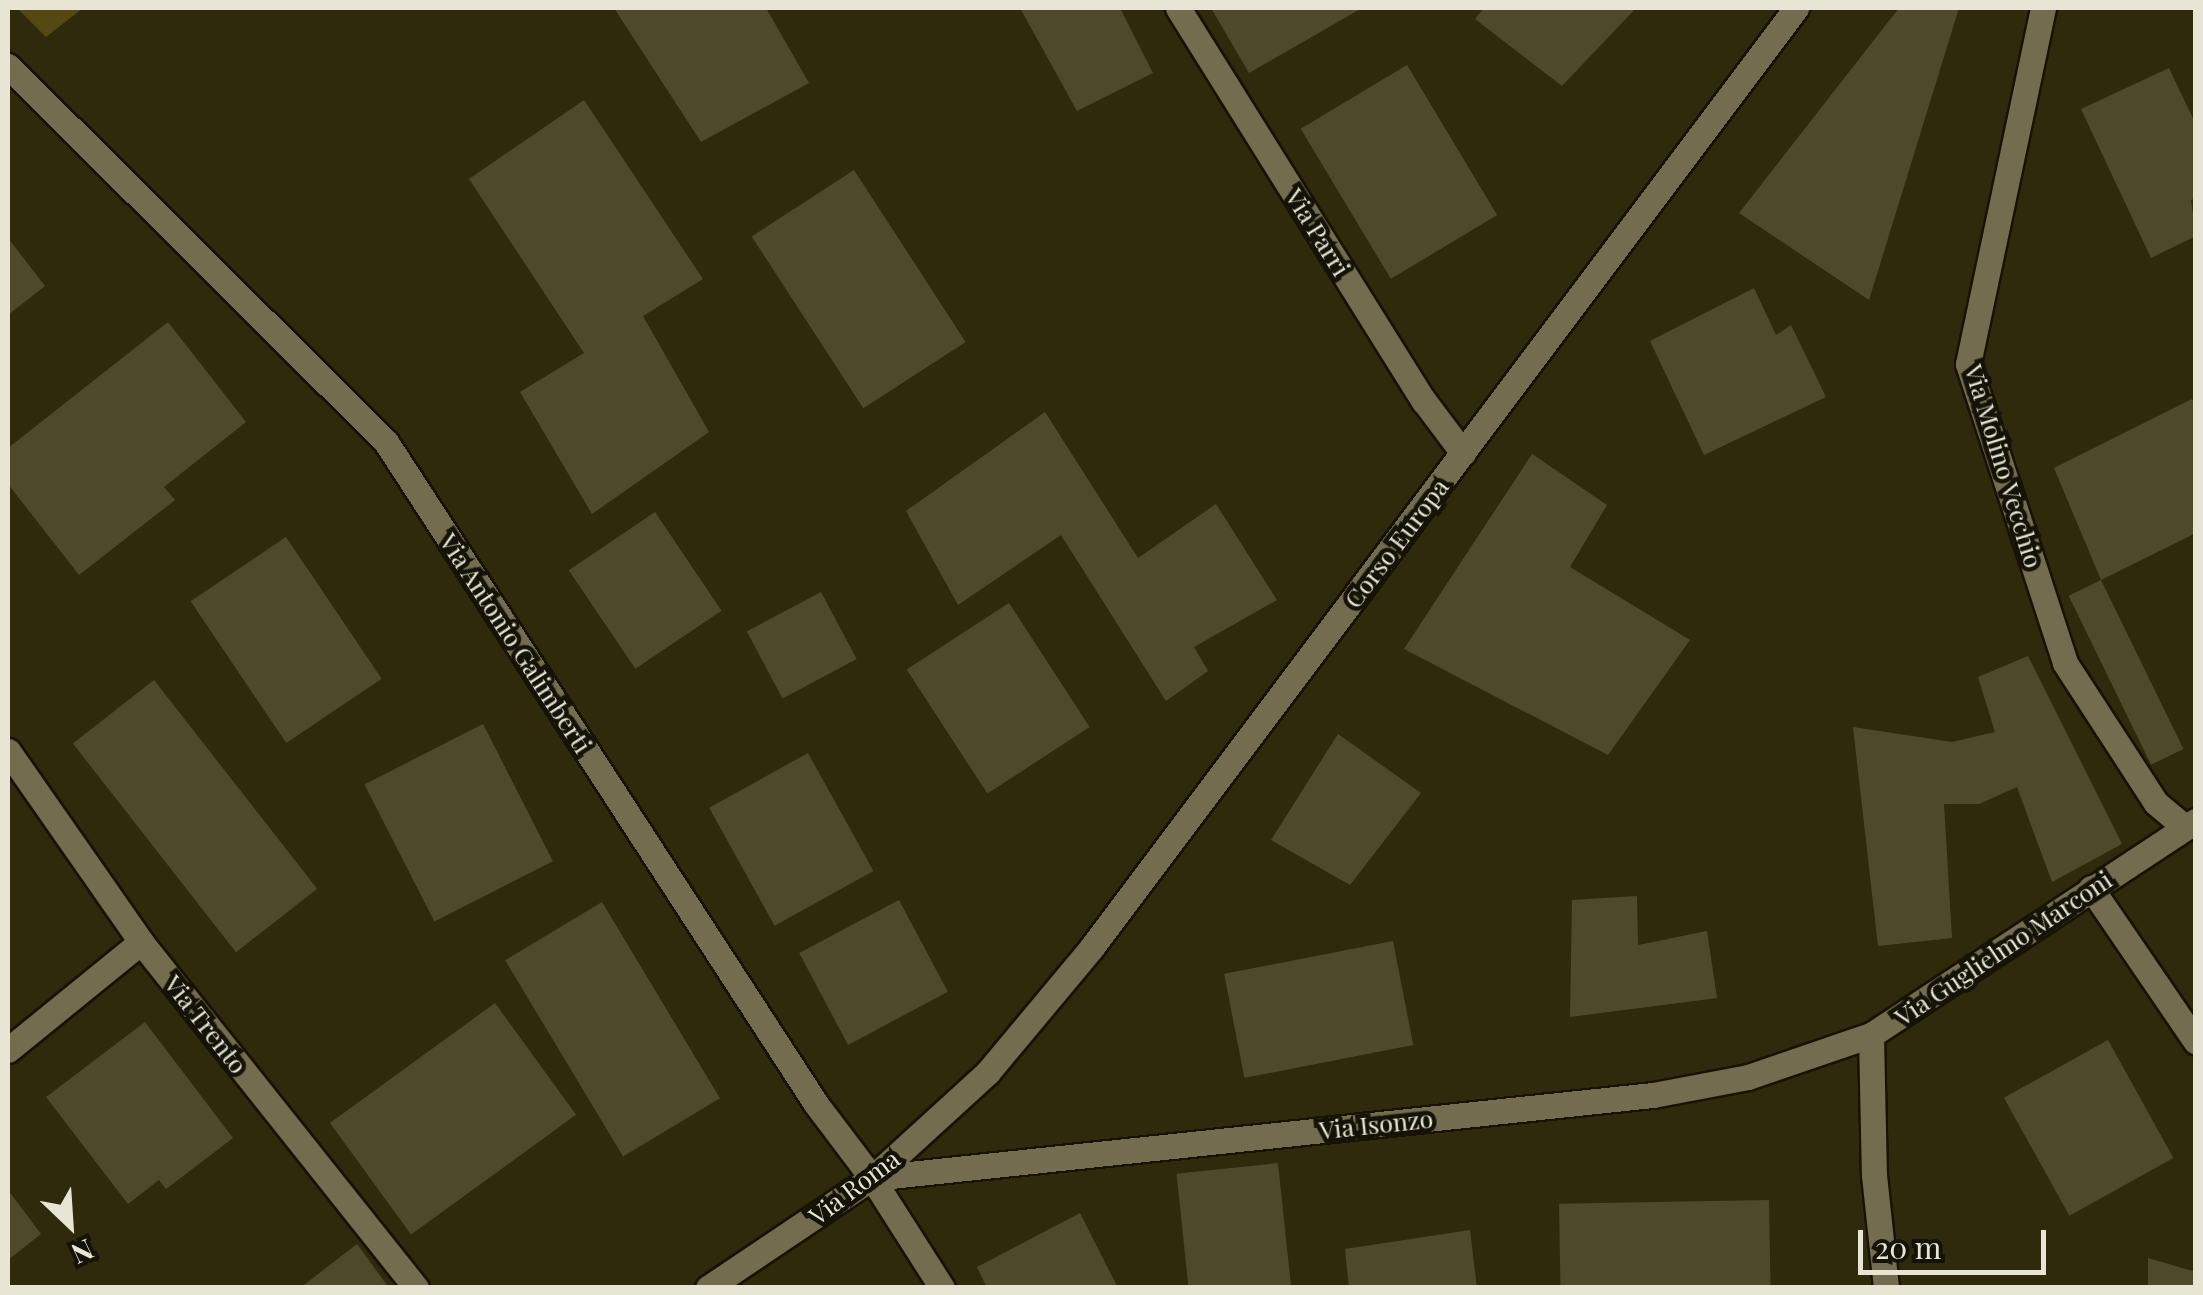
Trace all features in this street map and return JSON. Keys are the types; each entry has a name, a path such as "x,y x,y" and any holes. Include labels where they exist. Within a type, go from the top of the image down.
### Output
{"street":[{"name":"Via Parri","path":"1178,8 1424,402 1463,453"},
{"name":"Corso Europa","path":"988,1072 1092,946 1796,8"},
{"name":"Via Molino Vecchio","path":"2043,8 1968,364 2065,664 2156,803 2190,824"},
{"name":"Via Antonio Galimberti","path":"8,66 386,442 816,1104 872,1178 942,1288"},
{"name":"Via Trento","path":"8,751 141,942 416,1288"},
{"name":"Via Guglielmo Marconi","path":"1886,1288 1874,1175 1872,1034 2190,824"},
{"path":"2091,888 2196,1042"},
{"path":"8,1050 141,942"},
{"name":"Via Isonzo","path":"872,1178 1654,1095 1748,1077 1872,1034"},
{"name":"Via Roma","path":"708,1288 872,1178 988,1072"}],"shaded area":[{"path":"17,8 83,8 46,37"}],"building":[{"path":"614,8 766,8 809,83 701,142"},
{"path":"1020,8 1120,8 1153,73 1077,111"},
{"path":"1211,8 1362,8 1249,73"},
{"path":"1484,8 1636,8 1562,86 1475,19"},
{"path":"1899,8 1959,8 1869,300 1739,213"},
{"path":"1407,65 1497,215 1391,279 1301,129"},
{"path":"2169,68 2196,125 2196,198 2191,200 2196,236 2151,258 2081,109"},
{"path":"584,100 703,279 643,316 709,432 592,514 520,392 584,353 469,179"},
{"path":"854,170 966,342 863,408 752,236"},
{"path":"8,238 45,286 8,315"},
{"path":"1754,288 1776,335 1791,325 1826,397 1704,455 1650,341"},
{"path":"168,322 246,422 164,487 175,500 79,575 8,484 8,448"},
{"path":"2192,399 2196,408 2196,533 2101,580 2054,468"},
{"path":"1045,412 1138,558 1216,504 1277,600 1194,647 1208,671 1166,701 1061,535 958,605 906,511"},
{"path":"1532,454 1607,505 1570,567 1690,640 1608,755 1404,649"},
{"path":"655,512 722,611 635,669 569,570"},
{"path":"286,537 382,679 286,743 191,601"},
{"path":"2101,580 2183,749 2151,765 2069,596"},
{"path":"821,592 857,659 783,699 747,631"},
{"path":"1009,603 1090,727 987,794 907,669"},
{"path":"2028,656 2122,844 2052,882 2017,787 1979,804 1944,804 1952,938 1878,946 1853,727 1952,742 1995,732 1978,677"},
{"path":"154,680 317,889 236,952 73,743"},
{"path":"483,724 553,861 434,922 364,784"},
{"path":"1338,734 1421,793 1350,885 1271,840"},
{"path":"808,753 873,871 775,926 709,808"},
{"path":"1637,896 1638,945 1707,931 1717,998 1570,1017 1572,900"},
{"path":"899,900 948,992 848,1045 799,953"},
{"path":"602,902 720,1098 623,1156 505,960"},
{"path":"1393,941 1413,1045 1244,1078 1224,974"},
{"path":"495,1003 576,1115 411,1235 330,1123"},
{"path":"145,1022 233,1138 166,1189 159,1180 128,1204 46,1097"},
{"path":"2108,1040 2173,1158 2069,1216 2004,1098"},
{"path":"1278,1163 1291,1286 1189,1288 1177,1174"},
{"path":"8,1190 41,1234 8,1260"},
{"path":"1769,1200 1771,1288 1561,1288 1559,1204"},
{"path":"1080,1213 1118,1288 987,1288 977,1267"},
{"path":"1470,1230 1477,1288 1349,1288 1345,1249"},
{"path":"357,1244 389,1288 300,1288"},
{"path":"2148,1258 2196,1272 2196,1288 2148,1288"}]}
